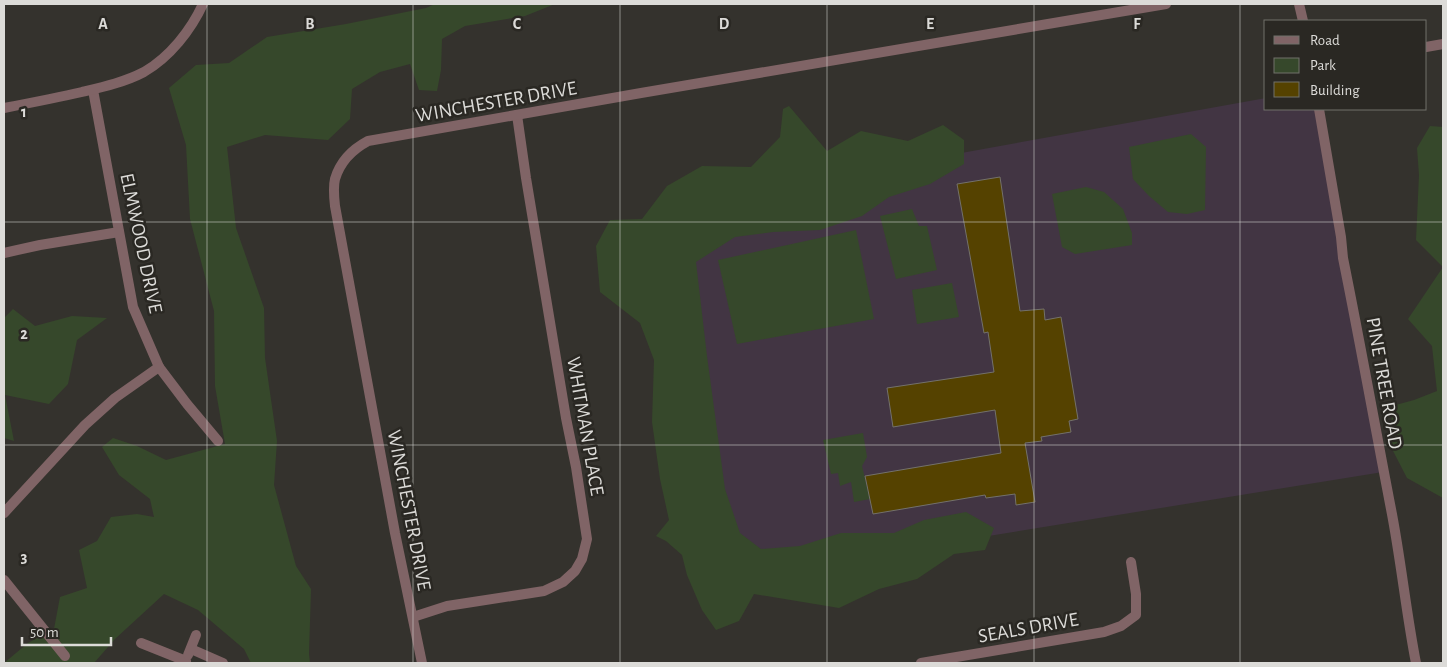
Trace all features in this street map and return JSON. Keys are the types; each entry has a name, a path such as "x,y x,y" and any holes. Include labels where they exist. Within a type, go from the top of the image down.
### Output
{"street":[{"path":"4,108 93,90 121,82 145,71 165,56 183,38 203,4"},
{"name":"WINCHESTER DRIVE","path":"422,663 395,533 335,206 334,190 336,178 346,157 358,146 368,141 1166,4"},
{"path":"1299,4 1303,20"},
{"path":"1427,47 1443,44"},
{"name":"ELMWOOD DRIVE","path":"93,90 133,307 159,367 218,441"},
{"name":"PINE TREE ROAD","path":"1318,110 1341,237 1343,258 1376,425 1416,663"},
{"name":"WHITMAN PLACE","path":"413,617 447,606 544,591 563,582 575,571 582,559 587,539 526,178 518,115"},
{"path":"4,253 119,232"},
{"path":"4,512 91,420 115,398 159,367"},
{"name":"SEALS DRIVE","path":"921,663 1104,632 1121,626 1136,615 1136,594 1131,562"},
{"path":"4,580 65,656"},
{"path":"140,643 185,662 196,634"},
{"path":"191,649 223,663"}],"shaded area":[{"path":"1264,98 1264,110 1319,110 1383,472 729,578 656,208"}],"green space":[{"path":"435,4 555,4 525,16 465,26 442,39 441,70 437,91 419,90 410,64 380,72 352,89 350,119 328,140 265,135 227,147 236,228 264,308 265,358 277,441 274,485 296,566 311,589 310,663 251,663 244,649 198,610 164,594 115,639 94,663 4,663 28,643 54,629 60,597 87,588 79,550 97,541 111,517 137,514 154,517 150,499 119,475 102,447 113,438 137,446 166,460 225,444 215,386 214,311 190,219 186,145 169,88 196,65 229,63 267,37 346,24 426,8"},
{"path":"789,106 827,151 861,131 908,141 943,125 964,140 964,164 930,184 889,197 862,216 820,230 773,232 735,237 696,262 725,489 740,533 761,549 800,546 841,533 894,533 924,520 966,512 994,528 985,550 954,554 917,579 879,589 839,608 754,594 739,621 716,630 702,610 687,575 682,555 666,541 656,536 669,520 660,479 652,422 654,360 640,323 600,292 596,246 610,220 642,219 667,186 702,166 751,167 780,137 783,109"},
{"path":"1430,126 1443,127 1443,267 1416,240 1419,175 1417,148"},
{"path":"1191,134 1206,147 1205,210 1187,214 1168,212 1133,179 1129,147"},
{"path":"1086,187 1104,192 1123,209 1132,233 1132,245 1075,254 1062,247 1052,194"},
{"path":"912,209 919,226 927,226 937,270 896,279 880,216"},
{"path":"856,230 874,319 737,344 718,260"},
{"path":"1443,267 1443,498 1407,478 1391,447 1392,406 1437,391 1432,346 1408,319"},
{"path":"952,283 959,317 917,324 912,290"},
{"path":"13,309 35,326 72,316 107,318 77,340 68,384 49,404 5,395 14,441 4,438 4,318"},
{"path":"863,433 867,457 862,466 870,499 854,502 851,482 840,486 838,473 831,474 823,440"}],"building":[{"path":"1000,177 1020,311 1044,309 1045,320 1061,317 1078,419 1069,421 1071,432 1041,437 1042,441 1025,443 1035,502 1016,505 1015,494 986,498 985,495 873,514 865,476 1001,453 995,410 893,427 887,388 994,372 988,332 984,333 957,184"}]}
